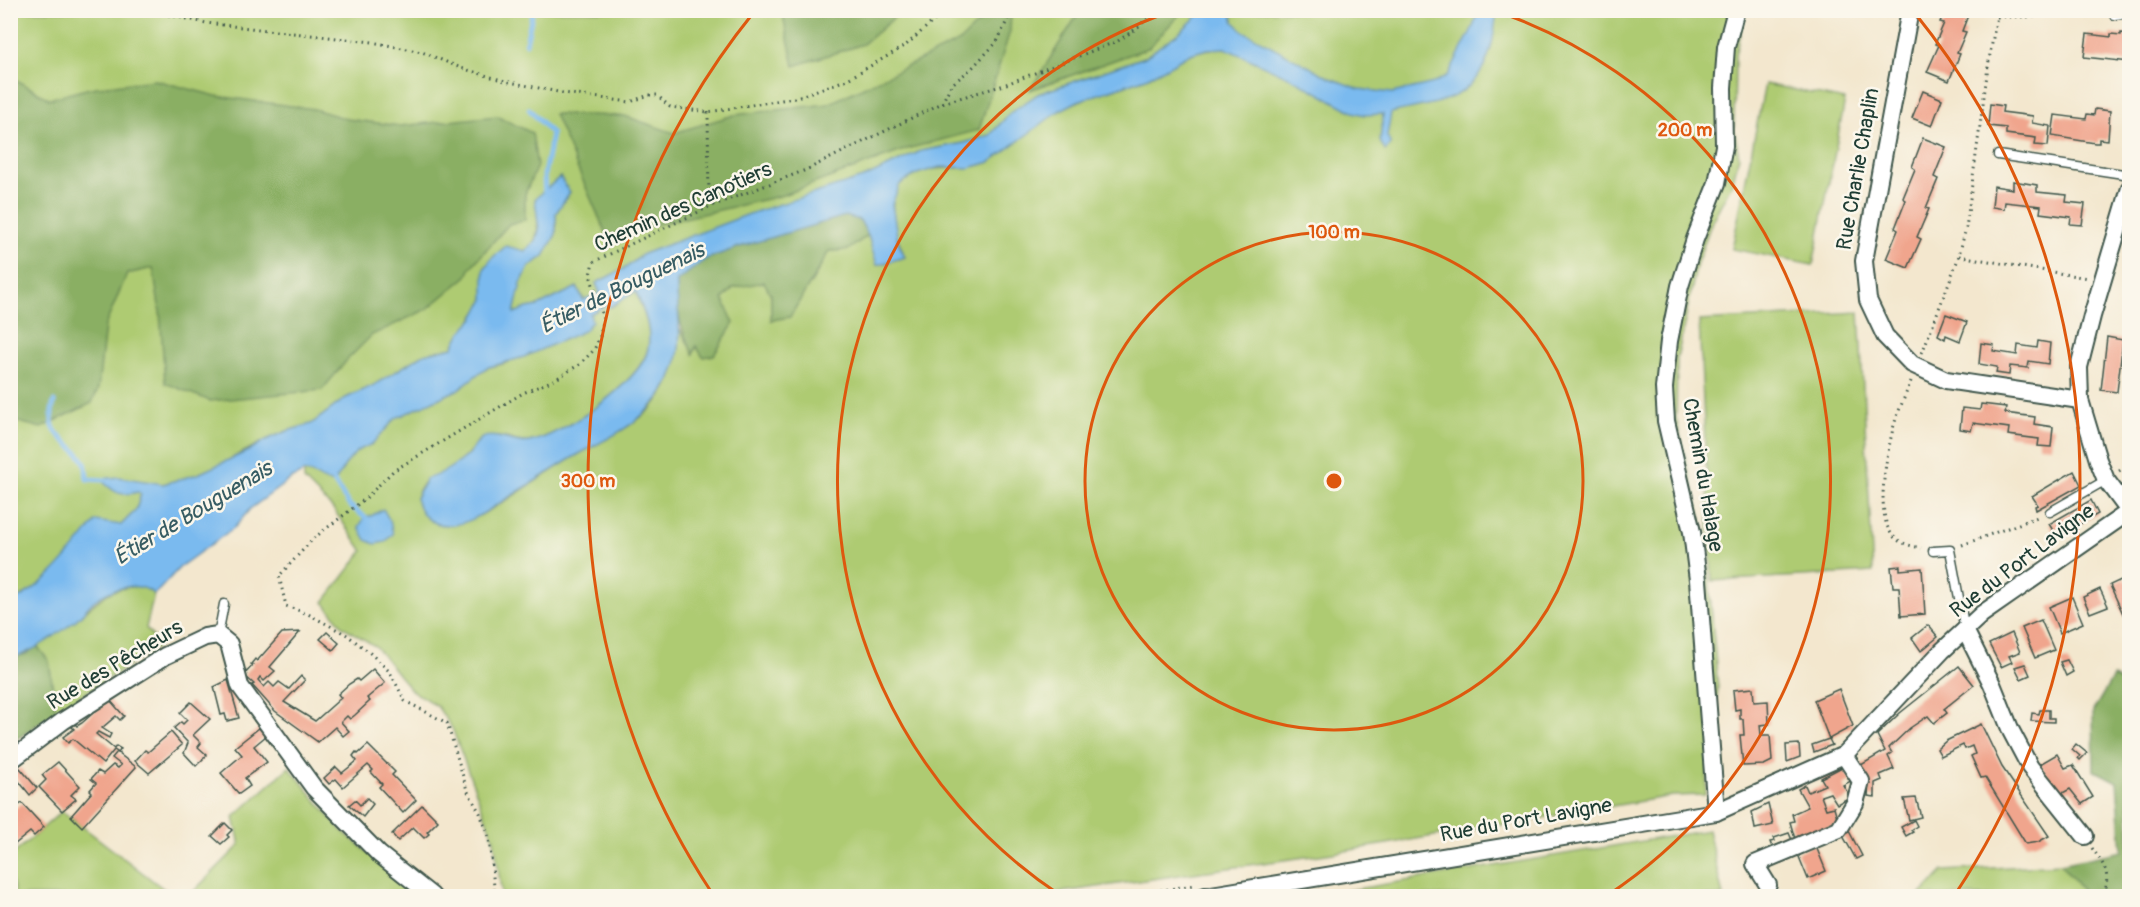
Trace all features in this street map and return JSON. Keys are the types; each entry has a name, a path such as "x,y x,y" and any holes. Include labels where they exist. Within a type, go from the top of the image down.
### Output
{"street":[{"name":"Chemin du Halage","path":"1716,812 1698,580 1692,532 1666,421 1664,388 1669,341 1680,286 1718,174 1724,146 1723,88 1726,47 1736,10"},
{"name":"Rue Charlie Chaplin","path":"1910,10 1864,261 1868,300 1885,336 1912,364 1946,380 2080,400"},
{"path":"2129,511 2106,480 2098,460 2080,400 2079,368 2102,280 2130,188"},
{"name":"Rue du Port Lavigne","path":"1205,897 1716,812 1844,755 1982,614 2129,511"},
{"path":"1965,630 2030,767 2085,836"},
{"path":"218,635 229,644 240,686 314,788 379,854 432,897"},
{"name":"Rue des Pêcheurs","path":"10,761 63,720 165,656 205,637 218,635"},
{"path":"1768,885 1755,864 1839,829 1855,803 1861,781 1844,755"}],"lane":[{"path":"2114,15 2130,13"},
{"path":"1998,155 2130,175"},
{"path":"2050,512 2106,480"},
{"path":"1933,551 1950,550 1965,630"},
{"path":"218,635 224,604"}],"path":[{"path":"145,10 206,23 372,42 422,52 461,68 505,81 563,93 630,102 649,95 657,96 670,106 708,112 794,98 846,80 905,46 946,10"},
{"path":"942,103 951,86 997,42 1012,10"},
{"name":"Chemin des Canotiers","path":"495,897 489,838 480,813 467,790 447,723 405,701 390,672 347,635 286,606 279,576 315,538 366,498 393,471 523,393 555,379 580,364 594,350 600,336 603,317 590,275 593,262 709,207 806,170 942,103 1001,86 1118,41 1137,28 1156,10"},
{"path":"1933,551 1910,546 1894,537 1886,523 1885,469 1894,428 1959,255 1966,228 1998,10"},
{"path":"1997,17 2114,15"},
{"path":"708,112 709,207"},
{"path":"1959,255 2102,280"},
{"path":"1950,550 2050,512"},
{"path":"2085,836 2109,877 2104,895"}],"green space":[{"path":"782,10 902,11 863,44 794,66"},
{"path":"10,11 1203,11 1180,32 1145,57 1038,94 1010,113 990,135 964,143 921,151 866,177 643,254 627,267 596,283 600,293 584,300 577,287 538,306 514,313 520,283 529,267 544,256 556,234 556,213 570,192 560,177 535,199 537,230 535,240 530,247 485,268 485,295 482,304 453,347 424,354 374,385 346,398 311,424 266,440 219,465 163,484 144,482 138,492 141,494 136,510 121,525 110,524 44,583 11,602"},
{"path":"991,11 1011,11 1010,31 979,130 907,149 780,196 607,236 554,114 625,116 674,133 734,115 828,104 960,41"},
{"path":"1080,11 1183,11 1148,48 1030,90"},
{"path":"1231,11 1745,11 1735,55 1734,130 1739,156 1732,184 1712,221 1697,263 1677,359 1676,418 1705,533 1718,689 1705,795 1672,796 1333,853 1035,896 502,896 494,840 452,728 437,706 411,690 375,646 342,626 324,602 363,551 334,510 304,480 304,472 334,483 357,451 372,444 396,418 457,390 486,368 503,364 543,348 590,314 608,304 611,307 636,291 648,325 648,348 642,362 616,391 578,419 542,438 528,442 498,437 479,440 471,451 456,464 425,481 416,498 447,525 465,522 483,514 572,458 617,433 649,411 668,385 677,358 680,329 693,353 723,299 733,288 764,281 771,295 772,320 812,282 829,251 848,250 868,235 877,265 905,257 896,230 893,208 893,198 901,183 911,176 933,169 967,167 989,162 1040,123 1069,105 1148,77 1197,52 1215,49 1234,22"},
{"path":"10,76 49,99 90,88 155,80 216,96 314,109 347,119 400,126 497,116 532,133 537,166 525,194 525,220 509,224 471,267 467,276 427,309 372,335 322,390 210,401 165,383 160,312 153,268 127,274 105,326 98,389 92,403 41,428 11,420"},
{"path":"1765,84 1845,100 1813,265 1732,249"},
{"path":"845,216 860,220 868,235 848,250 829,251 790,317 771,320 771,295 764,282 733,288 723,299 734,323 714,355 703,357 696,346 693,354 679,319 677,281 706,259"},
{"path":"1859,312 1873,572 1712,581 1699,321"},
{"path":"138,586 154,594 146,628 160,646 56,712 49,662 37,646 65,628 109,593"},
{"path":"37,646 49,661 56,712 11,743 10,658 26,654"},
{"path":"2113,677 2129,685 2129,896 2087,896 2061,864 2122,851 2117,782 2094,770 2093,711"},
{"path":"289,767 339,828 419,896 189,896 240,845 234,817"},
{"path":"62,811 173,896 15,896 11,881 10,857"},
{"path":"1708,830 1723,896 1315,896"},
{"path":"2061,864 2087,896 1919,896 1944,871"}],"water":[{"name":"Étier de Bouguenais","path":"1203,11 1231,11 1234,22 1243,31 1330,78 1359,89 1392,93 1434,83 1448,75 1473,27 1478,11 1497,11 1490,51 1474,82 1451,98 1391,113 1387,136 1391,145 1385,151 1380,141 1383,114 1364,115 1353,112 1295,80 1225,48 1207,49 1190,54 1146,78 1078,101 1059,111 990,162 969,168 940,167 917,174 900,184 892,204 898,241 905,257 877,265 868,235 860,220 845,216 706,259 677,281 678,355 670,380 657,400 623,430 572,458 478,516 456,524 436,523 423,514 416,498 426,479 444,472 459,462 469,454 481,438 490,436 529,442 543,438 598,406 631,377 642,362 649,341 648,326 636,291 610,307 607,305 590,314 592,321 584,331 524,357 486,368 457,390 396,418 372,444 357,451 334,483 304,472 291,479 250,509 235,527 181,566 154,594 132,586 108,593 94,601 74,622 50,639 11,658 11,602 36,587 47,577 96,521 121,525 136,510 141,494 138,492 121,494 100,479 119,477 163,484 198,474 266,440 311,424 346,398 374,385 424,354 453,347 461,332 474,318 484,299 484,269 492,258 506,246 525,251 536,241 539,230 535,199 560,177 570,192 556,213 556,234 544,256 529,267 521,283 514,313 538,306 577,287 583,300 600,293 596,283 627,267 643,254 752,213 866,177 921,151 964,143 990,135 1010,113 1038,94 1145,57 1180,32"},
{"path":"383,509 390,521 393,534 385,542 375,544 366,540 359,527 365,516 371,516"}],"building":[{"path":"1945,10 1970,10 1962,31 1966,32 1957,53 1960,54 1949,81 1927,72 1939,45 1935,44 1944,23 1940,22"},
{"path":"2121,33 2130,34 2130,62 2084,57 2087,34 2111,37 2111,34 2121,35"},
{"path":"1923,91 1942,99 1932,126 1912,118"},
{"path":"1990,104 2003,106 2002,112 2033,116 2032,123 2050,126 2048,146 2035,145 2036,138 2006,134 2006,128 1988,126"},
{"path":"2095,109 2110,111 2108,140 2099,139 2099,143 2095,143 2052,136 2055,115 2086,119 2087,114 2094,115"},
{"path":"1923,138 1946,147 1934,177 1938,179 1926,208 1929,209 1917,237 1921,239 1908,268 1886,259 1898,230 1895,228 1906,200 1903,198 1915,169 1912,167"},
{"path":"2013,181 2037,185 2037,192 2067,195 2066,202 2085,204 2082,225 2070,224 2071,217 2040,213 2041,206 2005,202 2004,209 1992,207 1994,186 2013,189"},
{"path":"1946,314 1967,322 1960,341 1946,335 1945,339 1938,335"},
{"path":"2107,337 2123,340 2117,392 2101,390"},
{"path":"2038,341 2050,343 2048,364 2029,361 2028,368 2010,366 2009,375 1996,373 1997,367 1979,364 1981,343 1994,345 1993,351 2017,355 2018,345 2037,348"},
{"path":"1981,404 2006,407 2005,413 2035,417 2034,424 2053,427 2051,447 2038,446 2039,439 2008,435 2009,428 1973,423 1971,431 1960,429 1962,408 1980,410"},
{"path":"2074,471 2081,485 2036,510 2035,506 2038,505 2032,496"},
{"path":"2091,500 2098,514 2057,537 2049,524"},
{"path":"1900,566 1900,570 1922,568 1925,614 1901,616 1899,587 1893,587 1891,567"},
{"path":"2125,578 2126,581 2130,579 2130,613 2124,616 2110,585"},
{"path":"2100,589 2108,606 2090,613 2083,597"},
{"path":"2072,597 2083,623 2060,633 2049,607"},
{"path":"2041,620 2054,650 2035,658 2022,628"},
{"path":"1928,625 1938,637 1921,651 1912,638"},
{"path":"300,632 270,667 275,671 264,681 260,677 258,680 264,687 269,682 274,687 279,682 289,689 301,676 305,680 284,702 315,721 341,698 338,694 349,684 357,679 359,681 373,669 385,683 367,698 370,701 355,715 350,719 347,716 341,722 349,731 343,736 335,727 318,742 275,711 244,675 255,659 257,661 282,633"},
{"path":"327,632 339,643 333,650 320,639"},
{"path":"2012,633 2020,652 2009,656 2012,662 2001,667 1989,644"},
{"path":"2067,660 2073,672 2066,676 2060,662"},
{"path":"2025,664 2030,675 2021,679 2015,667"},
{"path":"1959,666 1974,685 1944,709 1947,713 1934,723 1928,716 1910,728 1889,748 1892,753 1888,756 1894,769 1880,775 1882,780 1875,783 1875,797 1868,796 1869,784 1871,784 1861,765 1885,751 1877,735 1900,713"},
{"path":"228,680 239,718 227,721 225,714 221,715 214,687"},
{"path":"1753,688 1754,702 1768,701 1769,724 1760,725 1761,735 1770,735 1772,761 1764,765 1743,766 1740,735 1744,735 1743,719 1740,719 1740,709 1735,710 1733,690"},
{"path":"1839,689 1853,726 1829,739 1814,700"},
{"path":"109,699 124,716 120,720 116,716 102,728 111,734 109,738 98,732 96,734 114,749 116,746 121,749 118,753 136,767 82,827 71,816 92,792 90,790 96,783 91,779 98,771 103,774 113,765 118,768 121,765 112,758 117,752 114,750 103,764 73,739 68,743 63,737 74,729 72,727 75,724 77,726 82,723"},
{"path":"191,702 210,719 193,735 201,743 198,747 207,755 196,766 184,753 188,743 174,728 187,720 180,713"},
{"path":"2040,710 2049,710 2049,718 2054,718 2054,722 2031,721 2032,713 2039,714"},
{"path":"1981,724 2002,767 2049,836 2038,842 2026,844 1985,777 1981,778 1971,756 1975,754 1972,746 1965,749 1963,745 1941,756 1937,749 1946,741"},
{"path":"259,728 266,736 254,746 267,762 245,778 250,786 239,794 221,773 242,755 235,747"},
{"path":"171,732 182,745 149,773 135,761 145,750 148,752"},
{"path":"1829,739 1832,745 1814,752 1812,745"},
{"path":"1799,744 1800,757 1787,762 1786,745"},
{"path":"2076,744 2087,753 2080,760 2078,758 2080,756 2072,749"},
{"path":"368,745 395,772 392,775 416,800 403,813 379,787 382,784 368,765 343,787 336,779 329,784 324,778 336,767 342,773 357,761 353,756 356,752 358,754"},
{"path":"2057,754 2065,768 2073,765 2093,797 2082,804 2070,789 2059,795 2040,764"},
{"path":"58,762 80,786 71,795 76,799 62,811 39,787 46,780 42,775"},
{"path":"1842,767 1851,781 1843,785 1850,797 1837,804 1830,793 1821,796 1826,809 1834,807 1839,824 1795,839 1790,822 1794,821 1792,814 1808,807 1798,789 1805,785 1808,792 1825,785 1821,778"},
{"path":"20,768 37,788 30,795 13,774"},
{"path":"367,798 373,804 363,817 349,805 355,800 360,805"},
{"path":"1916,798 1921,817 1909,820 1904,799"},
{"path":"22,803 44,827 34,836 30,832 15,844 10,840 14,833 10,830 10,812"},
{"path":"1768,804 1773,825 1755,829 1752,812"},
{"path":"422,805 438,821 424,838 413,827 398,841 392,834"},
{"path":"1914,820 1917,826 1906,836 1901,827"},
{"path":"225,823 232,830 227,835 229,837 221,844 212,836"},
{"path":"1849,831 1862,856 1856,859 1842,834"},
{"path":"1789,833 1792,840 1772,847 1770,842 1775,841 1774,838"},
{"path":"1815,844 1826,871 1808,879 1797,852"}],"waterway":[{"path":"526,43 533,10"},
{"path":"529,109 552,134 544,175 545,196"},
{"path":"54,402 52,423 59,436 84,461 87,479 105,480"},
{"path":"331,477 349,505 370,521"}]}
